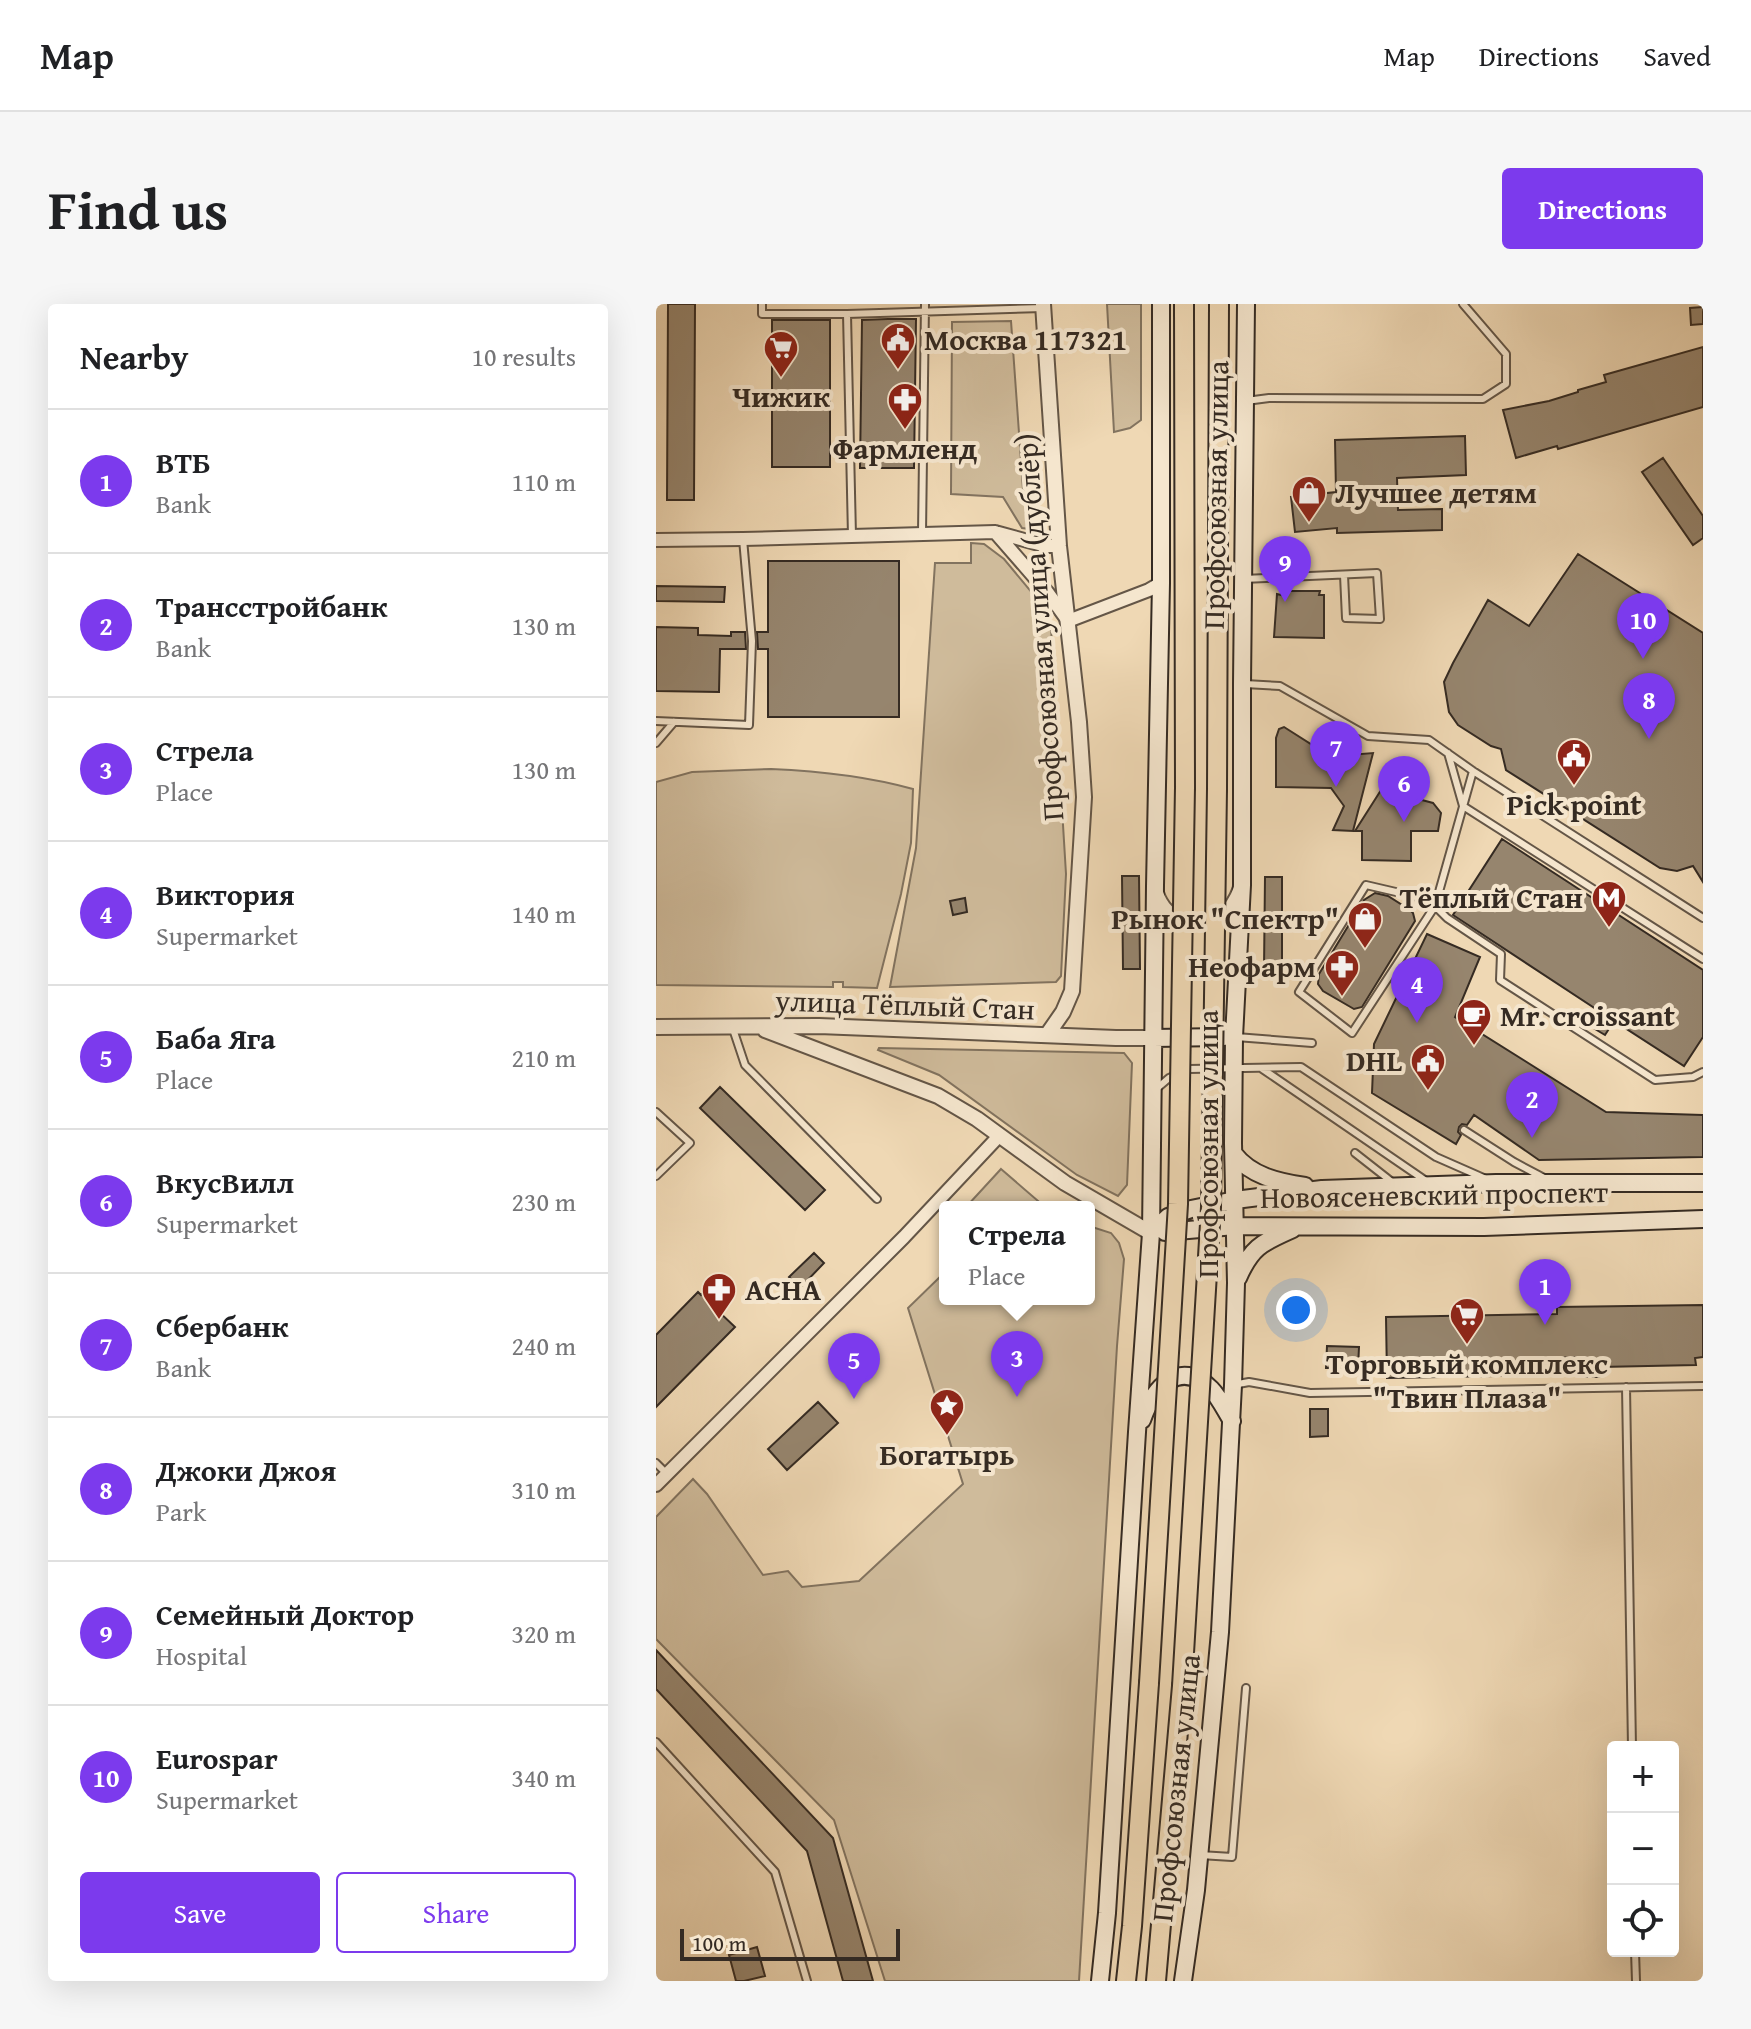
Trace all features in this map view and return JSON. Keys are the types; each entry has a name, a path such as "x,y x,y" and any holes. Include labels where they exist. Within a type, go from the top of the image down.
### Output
{"main road":[{"name":"Профсоюзная улица","path":"1100,1981 1151,1233 1161,583 1161,304"},
{"name":"Профсоюзная улица","path":"1126,1981 1149,1683 1178,1204 1185,787 1184,304"},
{"name":"Профсоюзная улица","path":"1156,1981 1182,1686 1211,1207 1219,304"},
{"name":"Профсоюзная улица","path":"1183,1981 1196,1890 1220,1632 1232,1421 1236,1283 1234,1068 1241,1037 1246,304"},
{"path":"1153,1038 1241,1037"},
{"path":"1234,1154 1243,1164 1268,1179 1322,1189"},
{"name":"Новоясеневский проспект","path":"1151,1233 1168,1217 1191,1209 1322,1189 1496,1183 1703,1183"},
{"name":"Новоясеневский проспект","path":"1151,1233 1235,1226 1484,1227 1703,1219"},
{"path":"1236,1283 1252,1251 1302,1226"},
{"path":"1137,1432 1148,1404 1160,1385 1176,1376 1195,1377 1212,1390 1232,1421"}],"street":[{"name":"Профсоюзная улица (дублёр)","path":"1043,306 1059,546 1079,722 1084,797 1072,991 1063,1012 1047,1035"},
{"path":"995,532 1068,621 1161,583"},
{"path":"656,540 995,532 1046,546 1059,546"},
{"path":"1155,886 1165,909 1175,919 1204,922 1219,917 1229,909 1242,885"},
{"name":"улица Тёплый Стан","path":"656,1027 819,1026 1153,1038"},
{"path":"757,1027 938,1096 977,1119 1065,1183 1151,1233"},
{"path":"656,1485 904,1237 999,1136"}],"lane":[{"path":"762,304 762,314 847,314 925,308 1010,310 1043,306"},
{"path":"1246,401 1269,398 1483,399 1506,384 1506,354 1463,304"},
{"path":"922,533 925,308"},
{"path":"847,314 852,536"},
{"path":"656,721 749,725 752,641 743,539"},
{"path":"1243,579 1377,573 1380,619 1346,618 1344,575"},
{"path":"1242,684 1280,686 1368,736 1429,740 1703,918"},
{"path":"656,743 674,722"},
{"path":"1448,753 1463,806 1703,959"},
{"path":"1473,771 1435,906 1352,1033 1299,992 1366,885 1426,899 1435,906 1447,918 1501,954 1500,980 1655,1080 1693,1077 1703,1072"},
{"path":"732,1026 745,1065 877,1199"},
{"path":"1241,1037 1312,1043"},
{"path":"1153,1092 1169,1078 1189,1069 1301,1067 1436,1157 1496,1183"},
{"path":"1261,1068 1433,1186"},
{"path":"656,1112 690,1143 656,1176"},
{"path":"1464,1130 1554,1183"},
{"path":"1355,1153 1398,1187"},
{"path":"1233,1385 1249,1382 1310,1393 1703,1386"},
{"path":"1626,1387 1632,1741"},
{"path":"656,1463 667,1474"},
{"path":"1199,1855 1232,1857 1246,1688"},
{"path":"656,1742 775,1872 807,1981"},
{"path":"1635,1957 1636,1981"}],"shaded area":[{"path":"1107,304 1141,304 1141,420 1130,428 1114,432"},
{"path":"1011,321 1023,489 1037,530 1022,528 1003,497 951,494 952,322"},
{"path":"971,543 984,544 1004,559 1043,606 1051,628 1066,874 1061,976 1056,982 890,987 916,848 935,563 971,563"},
{"path":"771,769 842,775 913,789 911,843 877,988 843,987 843,982 833,982 833,987 656,985 656,782 692,772"},
{"path":"879,1048 1124,1053 1132,1063 1127,1185 1118,1196 1077,1175 939,1075"},
{"path":"1001,1169 1038,1201 972,1201"},
{"path":"1095,1228 1111,1233 1119,1243 1124,1259 1079,1981 885,1981 834,1820 656,1639 656,1517 693,1479 707,1494 763,1575 788,1571 802,1587 859,1581 963,1484 908,1308 939,1278 939,1305 1095,1305"}],"building":[{"path":"668,304 695,304 694,500 667,500"},
{"path":"1703,307 1703,324 1691,325 1690,308"},
{"path":"916,319 914,468 860,468 862,320"},
{"path":"772,320 830,320 830,467 772,467"},
{"path":"1703,347 1703,407 1516,458 1503,410 1578,392 1606,382 1604,375"},
{"path":"1465,436 1466,475 1397,478 1398,510 1442,509 1442,530 1337,533 1337,528 1295,532 1291,497 1336,492 1335,440"},
{"path":"1663,458 1703,516 1703,538 1693,545 1642,472"},
{"path":"1578,554 1703,633 1703,882 1693,866 1677,871 1660,868 1506,770 1501,749 1458,725 1449,712 1444,682 1488,600 1529,626"},
{"path":"768,561 899,561 899,717 768,717 768,649 758,649 757,632 768,632"},
{"path":"656,586 725,587 724,602 656,601"},
{"path":"1281,591 1320,591 1319,595 1324,595 1324,638 1274,637 1277,594 1281,595"},
{"path":"656,627 698,628 698,635 731,636 731,632 745,632 746,649 720,649 719,692 656,691"},
{"path":"1284,727 1330,752 1349,755 1373,753 1353,831 1333,830 1344,806 1331,788 1276,787 1276,738 1279,729"},
{"path":"1397,765 1407,769 1413,777 1406,790 1413,792 1414,798 1433,803 1441,813 1438,831 1411,831 1411,861 1362,860 1362,831 1355,831"},
{"path":"1502,839 1703,970 1703,1037 1684,1066 1614,1021 1605,1035 1595,1029 1605,1015 1453,915"},
{"path":"1122,876 1139,876 1140,969 1123,969"},
{"path":"1265,877 1282,877 1282,970 1264,970"},
{"name":"Рынок \"Спектр\"","path":"1375,893 1388,896 1410,910 1415,921 1362,1007 1354,1009 1323,991 1318,984 1319,974 1364,900"},
{"path":"965,898 967,912 953,915 950,901"},
{"path":"1427,934 1480,957 1455,1017 1606,1112 1703,1115 1703,1157 1539,1160 1474,1115 1467,1125 1459,1127 1461,1135 1456,1144 1372,1093 1374,1044"},
{"path":"720,1087 825,1190 805,1210 700,1108"},
{"path":"814,1253 824,1263 800,1288 789,1277"},
{"path":"707,1289 724,1305 718,1311 735,1327 656,1407 656,1335 698,1292 701,1295"},
{"path":"1703,1305 1703,1357 1695,1358 1696,1365 1600,1367 1600,1377 1586,1377 1586,1357 1547,1358 1548,1375 1387,1378 1386,1317 1557,1314 1557,1307"},
{"path":"1327,1346 1359,1347 1358,1368 1326,1368"},
{"path":"818,1402 838,1423 787,1470 768,1449"},
{"path":"1310,1409 1328,1409 1328,1436 1310,1437"},
{"path":"656,1650 833,1838 873,1981 843,1981 807,1851 656,1689"},
{"path":"757,1947 765,1976 736,1981 729,1955"}],"place":[{"name":"Москва 117321","path":"898,371"},
{"name":"Чижик","path":"781,379"},
{"name":"Фармленд","path":"905,431"},
{"name":"Лучшее детям","path":"1309,524"},
{"name":"Семейный Доктор","path":"1285,602"},
{"name":"Eurospar","path":"1643,659"},
{"name":"Джоки Джоя","path":"1649,739"},
{"name":"Сбербанк","path":"1336,787"},
{"name":"Pick point","path":"1574,787"},
{"name":"ВкусВилл","path":"1404,822"},
{"name":"Тёплый Стан","path":"1609,929"},
{"name":"Рынок \"Спектр\"","path":"1365,950"},
{"name":"Неофарм","path":"1342,998"},
{"name":"Виктория","path":"1417,1023"},
{"name":"Mr. croissant","path":"1474,1047"},
{"name":"DHL","path":"1428,1092"},
{"name":"Трансстройбанк","path":"1532,1138"},
{"name":"АСНА","path":"719,1321"},
{"name":"ВТБ","path":"1545,1325"},
{"name":"Торговый комплекс \"Твин Плаза\"","path":"1467,1346"},
{"name":"Стрела","path":"1017,1397"},
{"name":"Баба Яга","path":"854,1399"},
{"name":"Богатырь","path":"947,1437"}]}
